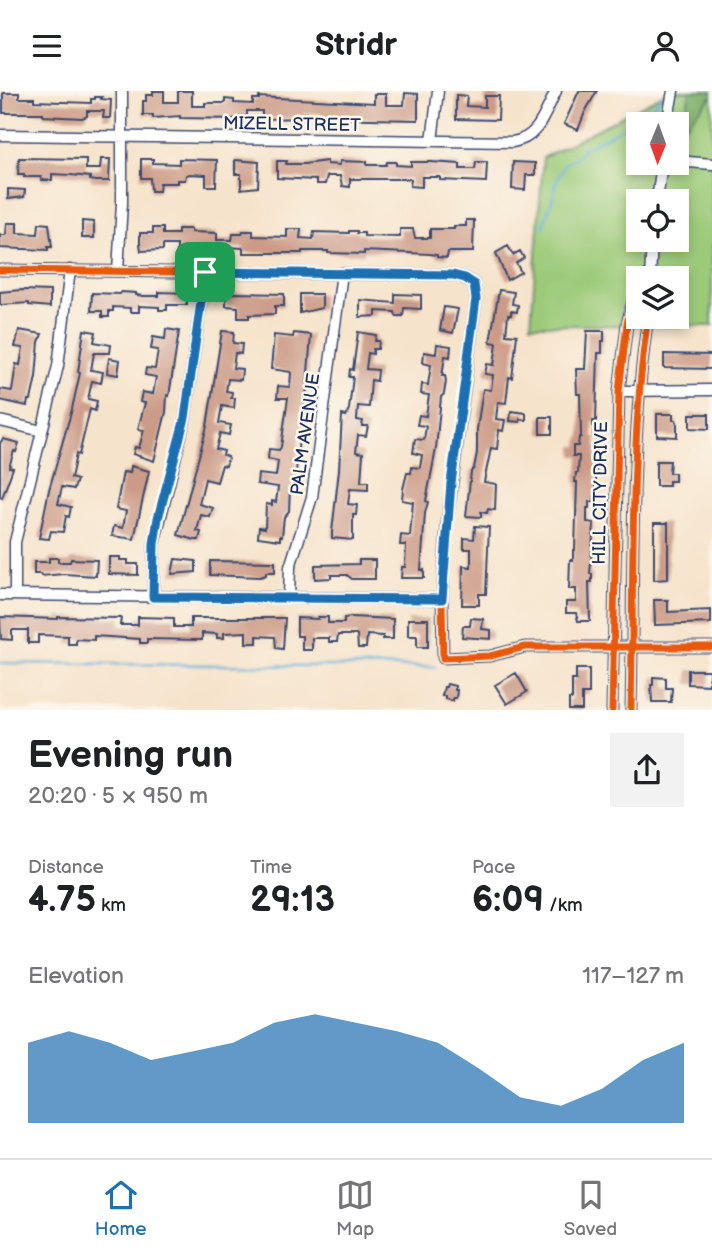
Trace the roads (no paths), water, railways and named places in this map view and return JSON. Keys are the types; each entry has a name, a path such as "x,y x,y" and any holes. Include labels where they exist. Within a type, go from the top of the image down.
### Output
{"street":[{"path":"118,271 122,203 122,91"},
{"path":"432,141 438,91"},
{"name":"MIZELL STREET","path":"0,135 523,141 537,129 556,91"},
{"path":"669,112 673,91"},
{"path":"690,162 712,163"},
{"path":"0,270 342,273 453,275 465,278 474,284 476,299 451,483 442,599 443,658 491,656 525,647 712,647"},
{"path":"15,595 15,542 58,366 70,270"},
{"path":"153,597 154,544 158,518 185,418 205,272"},
{"name":"PALM AVENUE","path":"289,597 290,567 312,497 342,273"},
{"name":"HILL CITY DRIVE","path":"612,710 619,391 626,329"},
{"name":"HILL CITY DRIVE","path":"631,710 639,390 647,329"},
{"path":"619,391 712,390"},
{"path":"0,421 42,431"},
{"path":"0,595 442,599"}],"waterway":[{"path":"543,227 555,185 565,163 575,158 583,149 640,119 665,94"},
{"path":"0,663 435,667"}]}
